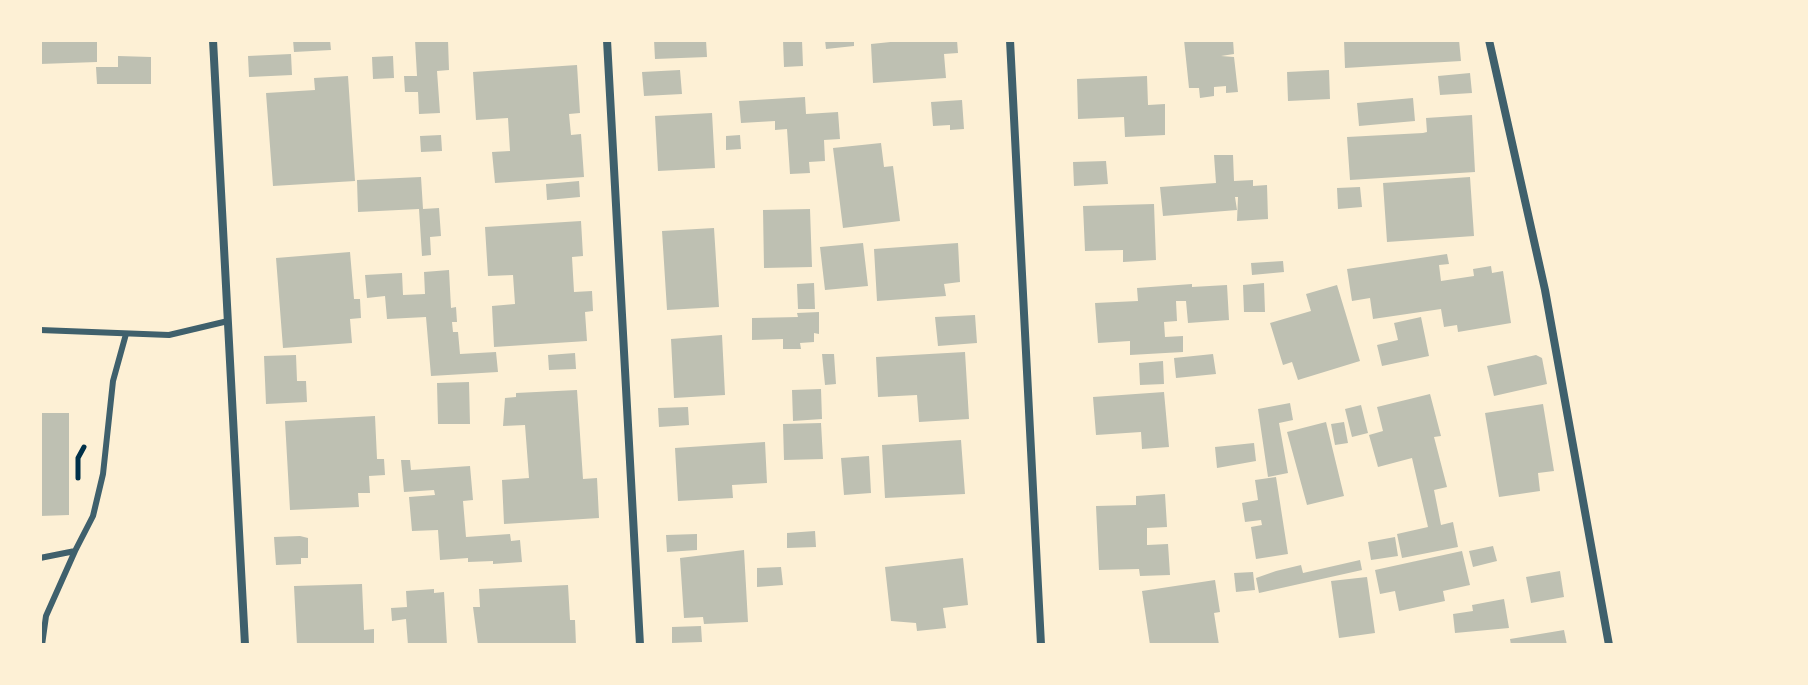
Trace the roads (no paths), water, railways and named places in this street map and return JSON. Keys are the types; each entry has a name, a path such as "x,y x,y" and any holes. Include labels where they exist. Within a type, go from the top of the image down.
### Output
{"street":[{"path":"213,40 245,645"},
{"path":"607,40 640,645"},
{"path":"1010,40 1041,645"},
{"path":"1489,40 1545,290 1609,645"}],"lane":[{"path":"40,330 169,335 228,321"},
{"path":"42,645 46,616 93,516 103,474 113,381 126,334"},
{"path":"40,558 75,551"}]}
